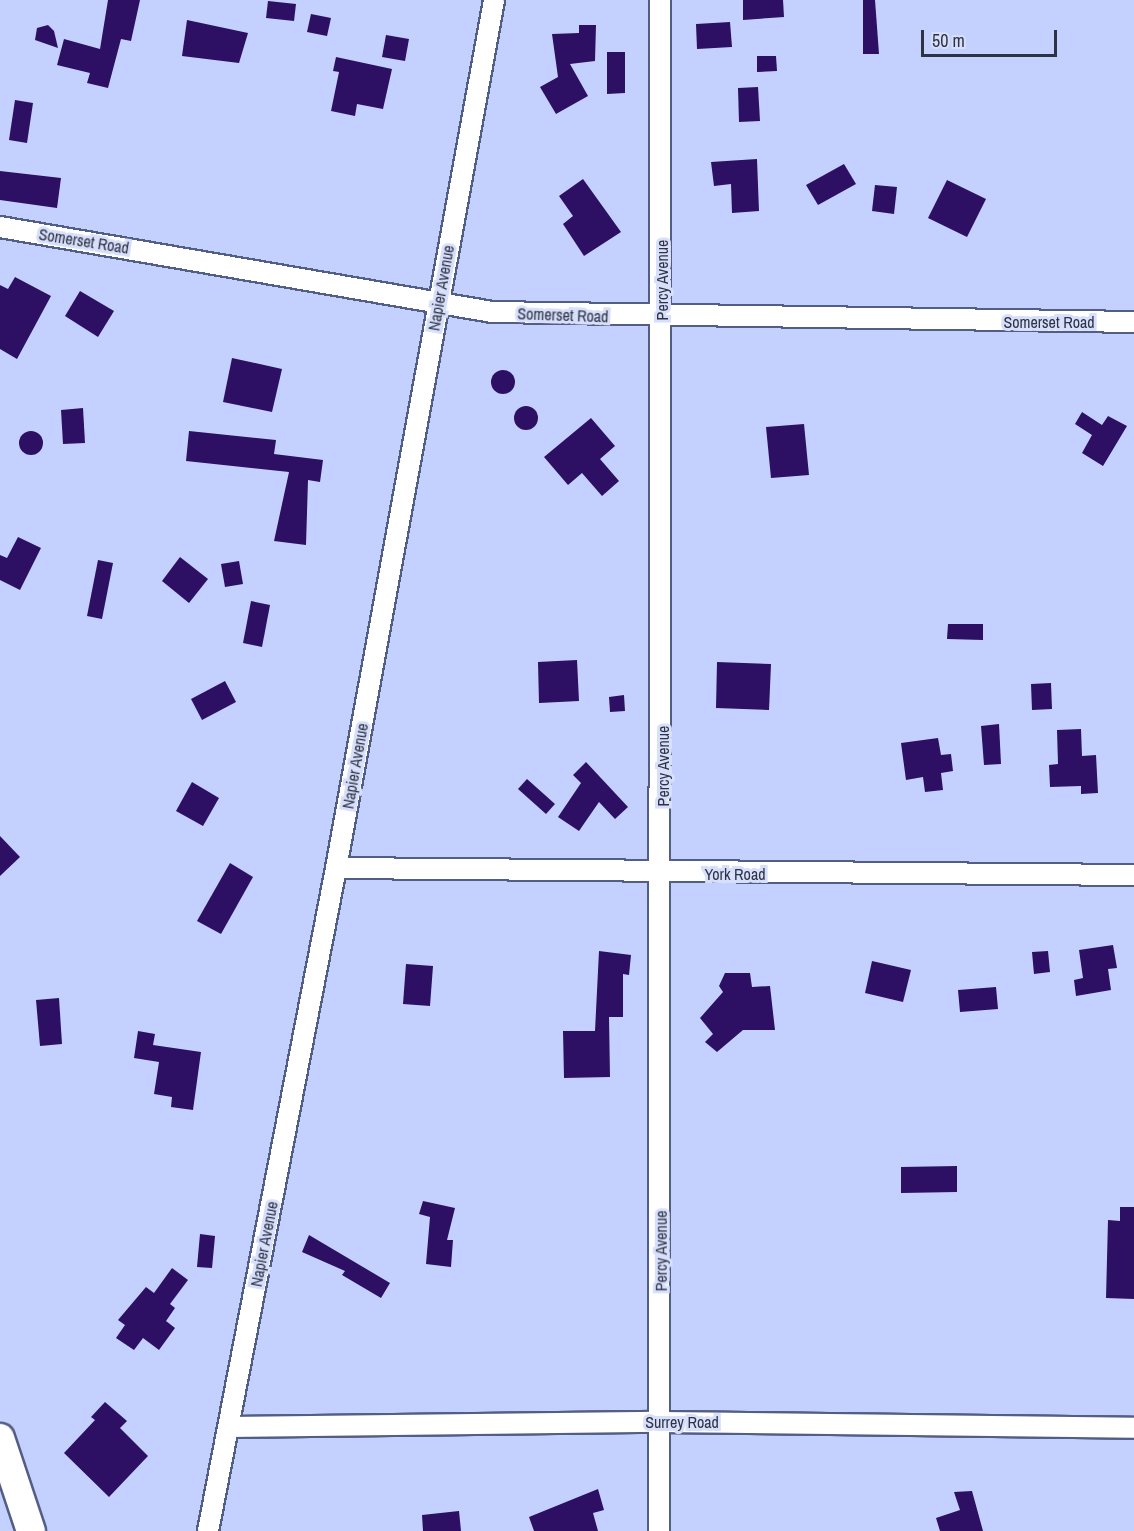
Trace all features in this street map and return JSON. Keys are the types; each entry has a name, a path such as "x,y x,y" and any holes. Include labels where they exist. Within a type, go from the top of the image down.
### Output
{"main road":[{"path":"0,1438 31,1531"}],"street":[{"name":"Napier Avenue","path":"208,1531 336,868 494,0"},
{"name":"Percy Avenue","path":"659,1531 663,874 660,0"},
{"name":"Somerset Road","path":"0,227 439,301 492,312 662,319 1134,322"},
{"name":"York Road","path":"336,868 663,874 1134,875"},
{"name":"Surrey Road","path":"229,1427 660,1422 1134,1428"}],"building":[{"path":"108,0 140,0 131,41 121,39 108,88 87,83 90,73 57,65 64,39 100,49"},
{"path":"743,0 783,0 784,17 743,20"},
{"path":"863,0 875,0 879,54 863,54"},
{"path":"268,1 296,4 294,21 266,18"},
{"path":"311,14 331,18 327,36 307,32"},
{"path":"187,20 248,33 239,63 182,56"},
{"path":"730,22 732,47 697,49 696,24"},
{"path":"48,25 54,31 58,48 35,40 37,28"},
{"path":"579,25 596,25 595,61 570,64 588,96 556,114 540,87 558,77 552,34 579,33"},
{"path":"386,35 409,39 405,61 382,57"},
{"path":"607,52 625,52 625,93 607,94"},
{"path":"757,56 776,56 777,71 757,72"},
{"path":"336,57 392,69 383,109 357,104 355,116 331,111 339,72 333,71"},
{"path":"758,87 760,121 739,122 738,88"},
{"path":"15,100 33,103 27,143 9,140"},
{"path":"757,159 759,211 732,213 731,184 714,186 711,162"},
{"path":"844,164 856,184 818,205 806,185"},
{"path":"0,171 61,178 57,208 0,200"},
{"path":"583,179 621,232 584,256 563,224 573,216 559,196"},
{"path":"947,180 986,199 967,237 928,218"},
{"path":"875,185 897,187 894,214 872,211"},
{"path":"15,277 51,296 17,359 0,349 0,285 8,289"},
{"path":"80,291 114,311 98,337 65,316"},
{"path":"232,358 282,369 272,412 223,402"},
{"path":"503,370 512,373 515,382 512,391 503,394 494,391 491,382 494,373"},
{"path":"526,406 535,409 538,418 535,427 526,430 517,427 514,418 517,409"},
{"path":"83,408 85,443 63,444 61,410"},
{"path":"1082,412 1102,425 1108,416 1127,426 1103,466 1082,453 1092,435 1075,424"},
{"path":"591,418 615,446 600,459 619,481 602,496 582,473 568,485 544,457"},
{"path":"804,424 809,475 771,478 766,427"},
{"path":"31,431 39,435 43,443 39,451 31,455 23,451 19,443 23,435"},
{"path":"189,431 276,440 274,454 323,460 320,482 308,480 306,545 274,541 289,472 186,461"},
{"path":"18,537 41,548 20,590 0,580 0,555 7,558"},
{"path":"180,557 208,579 189,603 162,581"},
{"path":"98,560 113,563 102,619 87,616"},
{"path":"239,561 243,584 225,587 221,564"},
{"path":"251,601 270,605 262,647 243,643"},
{"path":"948,624 983,624 983,640 947,639"},
{"path":"577,660 579,701 539,703 538,662"},
{"path":"717,662 771,664 769,710 716,708"},
{"path":"225,681 236,702 202,720 191,699"},
{"path":"1051,683 1052,709 1032,710 1031,684"},
{"path":"624,695 625,711 610,712 609,697"},
{"path":"999,724 1001,764 984,765 981,726"},
{"path":"1081,729 1082,756 1096,755 1098,793 1081,794 1081,786 1050,787 1049,765 1058,764 1057,730"},
{"path":"938,738 941,755 951,754 953,771 941,773 943,790 925,792 923,777 906,780 901,743"},
{"path":"586,762 628,807 615,819 599,802 579,831 558,817 581,783 573,775"},
{"path":"527,779 555,804 546,814 518,789"},
{"path":"192,782 219,798 203,826 176,811"},
{"path":"0,836 20,857 0,876"},
{"path":"230,863 253,877 221,934 197,921"},
{"path":"1113,945 1117,968 1108,969 1111,990 1076,996 1074,980 1083,978 1079,950"},
{"path":"599,951 631,955 629,975 623,974 623,1017 609,1017 610,1077 564,1078 563,1031 595,1031"},
{"path":"1048,951 1050,972 1034,974 1032,952"},
{"path":"872,961 911,970 903,1002 865,993"},
{"path":"406,964 433,966 430,1006 403,1004"},
{"path":"725,973 750,973 752,987 770,986 775,1030 743,1030 717,1052 705,1042 713,1034 700,1018 723,992 719,986"},
{"path":"996,987 998,1009 960,1012 958,990"},
{"path":"59,998 62,1044 40,1046 36,1000"},
{"path":"138,1031 155,1034 153,1045 201,1052 193,1110 171,1107 172,1097 154,1094 159,1062 134,1058"},
{"path":"957,1166 957,1192 901,1193 901,1167"},
{"path":"423,1201 455,1208 447,1240 453,1240 451,1267 426,1264 430,1217 419,1214"},
{"path":"1120,1207 1134,1207 1134,1299 1106,1298 1108,1220 1120,1221"},
{"path":"200,1234 215,1236 212,1268 197,1267"},
{"path":"309,1235 390,1283 381,1298 342,1275 345,1271 302,1252"},
{"path":"172,1268 188,1280 170,1304 175,1308 166,1321 175,1328 159,1350 143,1338 134,1350 116,1338 125,1325 118,1320 146,1287 154,1293"},
{"path":"105,1402 127,1421 120,1428 148,1456 109,1497 64,1453 95,1420 91,1417"},
{"path":"598,1489 604,1510 593,1513 598,1531 534,1531 529,1517"},
{"path":"972,1491 983,1531 940,1531 936,1518 960,1510 954,1492"},
{"path":"459,1511 461,1531 423,1531 422,1515"}]}
